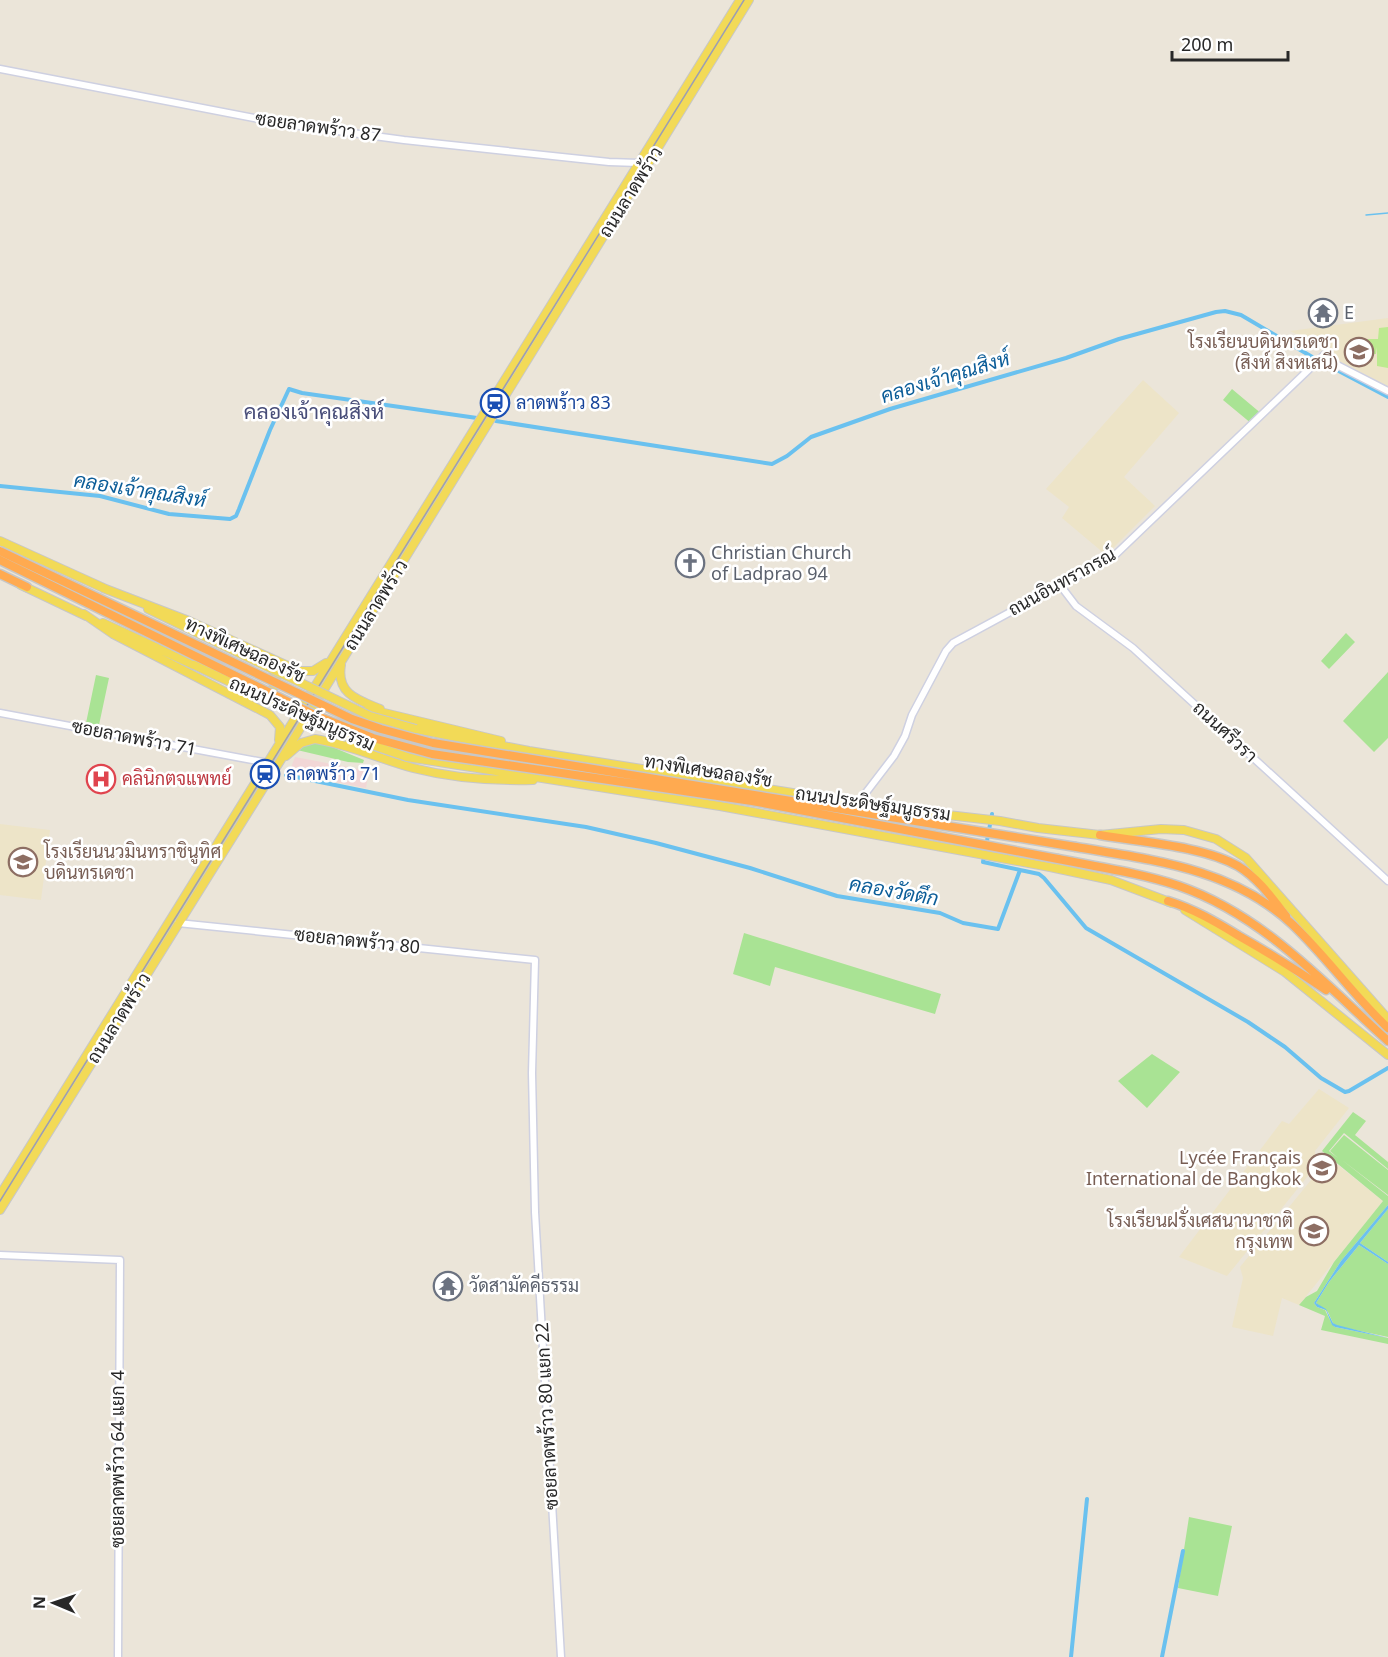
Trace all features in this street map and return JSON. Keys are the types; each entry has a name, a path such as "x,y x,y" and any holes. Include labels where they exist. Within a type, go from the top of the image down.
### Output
{"highway":[{"name":"ทางพิเศษฉลองรัช","path":"0,551 352,719 404,736 445,745 1076,847 1167,863 1215,876 1258,899 1291,924 1388,1028"},
{"name":"ทางพิเศษฉลองรัช","path":"0,560 317,716 393,744 432,754 752,801 1058,859 1152,878 1180,887 1210,899 1239,915 1274,939 1388,1041"},
{"path":"0,574 27,587"},
{"path":"1100,835 1209,854 1238,866 1260,884 1291,924"},
{"path":"1168,901 1194,910 1226,928 1293,967 1339,998"}],"main road":[{"name":"ถนนลาดพร้าว","path":"0,1195 178,923 280,761 664,130 740,0"},
{"name":"ถนนลาดพร้าว","path":"0,1209 335,653 639,163 664,130 749,0"},
{"name":"ถนนประดิษฐ์มนูธรรม","path":"0,541 104,588 370,716 416,729 529,751 848,802 1038,828 1100,835 1172,829 1205,835 1227,845 1257,869 1298,919 1388,1019"},
{"name":"ถนนประดิษฐ์มนูธรรม","path":"0,579 27,587 332,730 407,757 709,804 1111,880 1168,901 1285,972 1388,1055"},
{"path":"104,588 189,621 299,671 318,670 335,653"},
{"path":"84,615 113,634 270,715 279,724 281,734 273,754"},
{"path":"236,696 262,696 272,688 275,674 269,663 259,653"},
{"path":"342,660 340,677 347,692 358,700 401,717"},
{"path":"311,693 319,698"},
{"path":"304,704 312,709"},
{"path":"378,757 350,743 348,726 357,712 369,710 543,749 562,756"},
{"path":"280,761 301,743 315,739 415,769 462,777 549,780"},
{"path":"848,802 892,810 900,815 904,821 903,833 899,836 887,837"},
{"path":"923,844 916,835 915,827 921,814 928,813"}],"street":[{"name":"ซอยลาดพร้าว 87","path":"0,69 285,124 404,140 609,162 639,163"},
{"name":"ถนนอินทราภรณ์","path":"858,803 894,756 905,736 912,715 948,648 971,633 1114,556 1322,357 1388,391"},
{"name":"ถนนศรีวรา","path":"1060,585 1076,606 1133,648 1388,882"},
{"name":"ซอยลาดพร้าว 71","path":"0,712 268,763"},
{"name":"ซอยลาดพร้าว 80","path":"178,923 535,960"},
{"name":"ซอยลาดพร้าว 80 แยก 22","path":"535,960 532,1073 537,1247 561,1657"},
{"name":"ซอยลาดพร้าว 64 แยก 4","path":"0,1255 120,1260 118,1657"}],"shaded area":[{"name":"โรงเรียนบดินทรเดชา (สิงห์ สิงหเสนี)","path":"1388,318 1388,388 1335,362 1335,354 1290,331"},
{"path":"1143,380 1179,413 1124,477 1155,506 1106,555 1062,518 1069,507 1046,489"},
{"path":"295,757 369,771 366,788 289,773"},
{"name":"โรงเรียนนวมินทราชินูทิศ บดินทรเดชา","path":"0,824 50,830 41,900 0,895"},
{"path":"1319,1089 1349,1108 1315,1151 1316,1166 1227,1276 1179,1257 1282,1121 1289,1124"},
{"name":"โรงเรียนฝรั่งเศสนานาชาติ กรุงเทพ","path":"1329,1158 1383,1201 1299,1305 1282,1298 1273,1336 1232,1327 1243,1278 1240,1267"}],"green space":[{"path":"1388,327 1388,368 1377,366 1377,347 1376,354 1367,354 1368,339 1378,339 1379,328"},
{"path":"1232,389 1263,415 1252,424 1223,400"},
{"path":"1346,633 1355,642 1329,669 1321,661"},
{"path":"1388,672 1388,738 1374,752 1343,721"},
{"path":"96,675 109,678 99,725 86,723"},
{"path":"320,742 364,760 363,763 348,762 297,750 305,743"},
{"path":"744,933 941,994 935,1014 775,967 770,986 733,974"},
{"path":"1152,1054 1180,1072 1147,1108 1118,1081"},
{"path":"1353,1112 1366,1121 1355,1135 1388,1162 1388,1169 1344,1133 1329,1151 1338,1158 1330,1151 1344,1135 1388,1170 1388,1195 1342,1160 1388,1196 1388,1205 1341,1261 1314,1303 1325,1310 1335,1327 1388,1338 1388,1344 1321,1330 1325,1316 1299,1305 1306,1297 1317,1291 1334,1262 1383,1201 1322,1151"},
{"path":"1388,1209 1388,1262 1360,1243"},
{"path":"1359,1245 1388,1264 1388,1337 1337,1326 1328,1312 1316,1303 1329,1282"},
{"path":"1189,1517 1232,1526 1218,1596 1178,1588"}],"water":[{"path":"1388,1205 1388,1209 1360,1243 1388,1264 1359,1245 1329,1282 1316,1303 1326,1309 1333,1323 1337,1325 1388,1338 1335,1327 1326,1310 1317,1307 1314,1303 1341,1261"}],"waterway":[{"path":"1366,215 1388,213"},
{"name":"คลองเจ้าคุณสิงห์","path":"496,421 772,464 787,456 811,437 890,409 1066,358 1119,339 1225,311 1241,315 1314,358 1388,397"},
{"name":"คลองเจ้าคุณสิงห์","path":"0,486 100,496 169,514 230,519 236,516 289,389 302,393 477,418"},
{"name":"คลองวัดตึก","path":"286,775 408,800 586,827 750,868 837,896 940,913 963,923 998,929 1020,870 1039,874 1086,928 1248,1022 1285,1047 1321,1078 1345,1092 1388,1068"},
{"path":"986,846 992,814"},
{"path":"984,856 983,862 1020,870"},
{"path":"1071,1657 1087,1499"},
{"path":"1162,1657 1183,1551"}],"railway":[{"path":"0,1201 744,0"}],"place":[{"name":"E","path":"1323,313"},
{"name":"โรงเรียนบดินทรเดชา (สิงห์ สิงหเสนี)","path":"1359,352"},
{"name":"ลาดพร้าว 83","path":"495,403"},
{"name":"Christian Church of Ladprao 94","path":"690,563"},
{"name":"ลาดพร้าว 71","path":"265,774"},
{"name":"คลินิกตจแพทย์","path":"101,779"},
{"name":"โรงเรียนนวมินทราชินูทิศ บดินทรเดชา","path":"23,862"},
{"name":"Lycée Français International de Bangkok","path":"1322,1168"},
{"name":"โรงเรียนฝรั่งเศสนานาชาติ กรุงเทพ","path":"1314,1231"},
{"name":"วัดสามัคคีธรรม","path":"448,1286"}],"district":[{"name":"คลองเจ้าคุณสิงห์","path":"314,412"}]}
